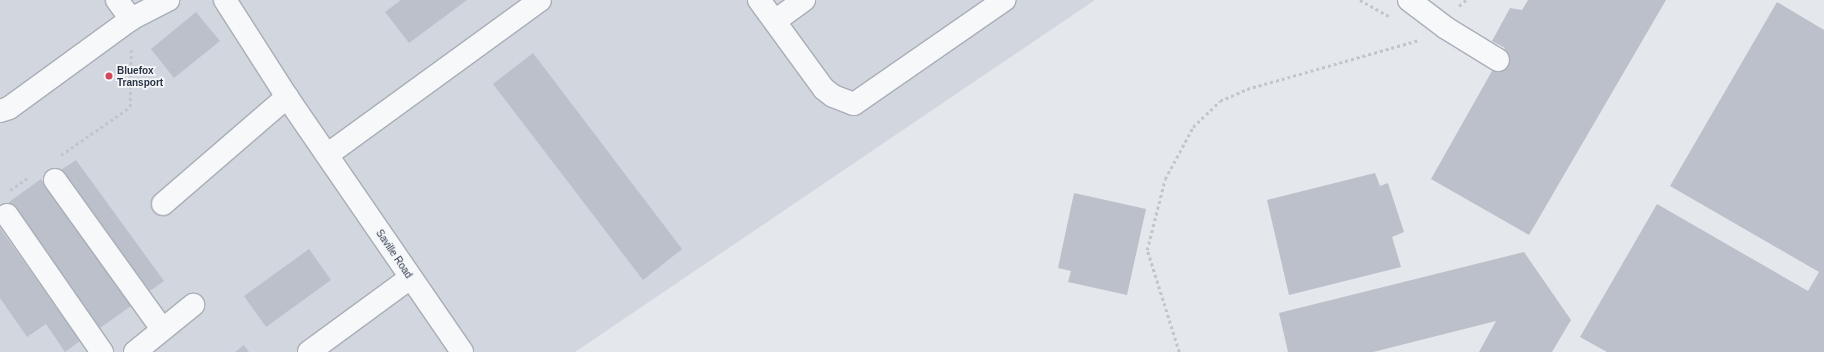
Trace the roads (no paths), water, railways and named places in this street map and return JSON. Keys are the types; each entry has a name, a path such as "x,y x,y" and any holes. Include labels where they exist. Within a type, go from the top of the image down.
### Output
{"street":[{"path":"117,0 131,19"},
{"path":"0,111 9,108 131,19 168,0"},
{"name":"Saville Road","path":"225,0 326,155 462,352"},
{"path":"326,155 540,0"},
{"path":"759,0 824,89 833,96 854,104 1004,0"},
{"path":"775,21 804,0"},
{"path":"1409,0 1435,15 1498,60"},
{"path":"163,204 287,97"},
{"path":"55,170 162,329"},
{"path":"7,215 102,352"},
{"path":"309,352 410,278"},
{"path":"135,352 193,305"}],"place":[{"name":"Bluefox Transport","path":"109,76"}]}
